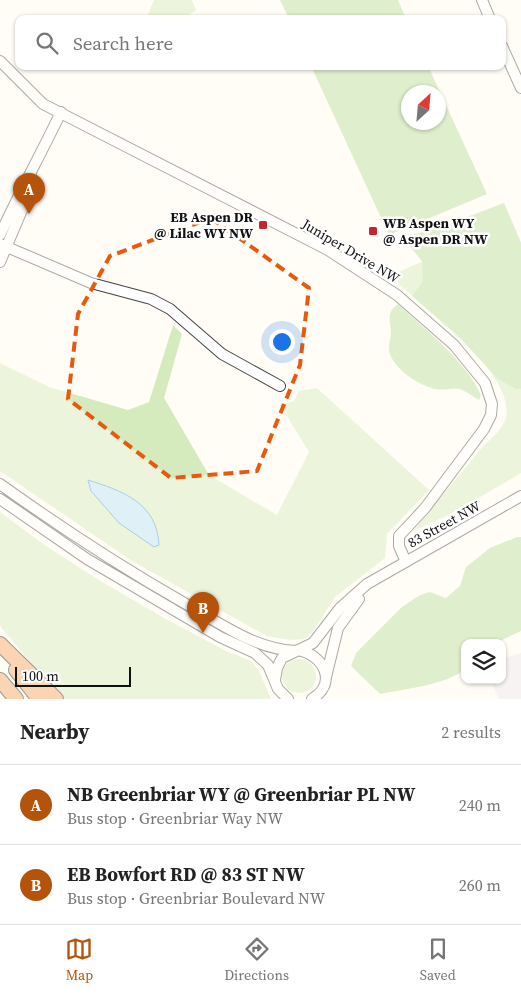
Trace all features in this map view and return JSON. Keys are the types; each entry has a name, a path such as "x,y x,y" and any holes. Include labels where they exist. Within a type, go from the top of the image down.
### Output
{"highway":[{"path":"0,644 56,699"},
{"path":"0,651 39,699"},
{"path":"0,680 16,699"}],"street":[{"path":"482,0 488,15"},
{"path":"506,55 521,88"},
{"name":"Juniper Drive NW","path":"0,61 43,104 328,250 397,294 454,345 473,367 489,393 492,404 491,415 484,429 425,508 399,536 399,546 406,562"},
{"path":"0,235 21,186 32,173 61,112"},
{"path":"0,262 3,245 30,191 32,173"},
{"path":"3,245 91,283 146,298 170,309 222,354 280,386"},
{"path":"0,484 93,549 225,626 261,644 281,650 298,650 318,658 324,666 328,699"},
{"name":"83 Street NW","path":"275,681 279,662 287,654 313,643 351,598 381,576 521,496"},
{"path":"0,499 103,569 220,636 255,653 268,665 281,694 288,699"},
{"name":"83 Street NW","path":"325,679 338,628 352,606 381,576"},
{"path":"312,699 320,692 325,679"}],"highlighted area":[{"path":"211,218 309,288 300,365 257,471 171,478 68,399 78,314 110,256"}],"shaded area":[{"path":"521,653 521,699 499,699 492,684 506,684 506,658"}],"green space":[{"path":"154,0 192,0 196,10 189,15 148,15"},
{"path":"280,0 398,0 404,15 287,15"},
{"path":"313,70 430,70 437,85 401,85 401,130 446,130 446,105 487,194 389,235"},
{"path":"504,203 521,243 521,389 516,389 498,379 461,339 412,296 423,281 422,261 407,243 412,235 446,225"},
{"path":"512,221 521,243 521,473 455,512 413,531 481,449 502,427 506,417 505,400 497,382 484,363 449,327 400,285 392,275"},
{"path":"398,304 444,346 466,370 481,395 479,400 459,389 429,387 415,381 397,366 390,354 389,348 391,332 390,313"},
{"path":"173,325 182,334 164,398 209,475 277,515 309,452 280,405 294,401 299,391 317,388 429,490 387,534 385,558 335,597 312,633 304,639 289,640 267,636 132,561 0,471 0,363 49,387 128,410 149,402"},
{"path":"0,512 46,546 97,579 226,651 251,661 259,671 271,699 61,699 0,626"},
{"path":"521,537 521,631 504,639 461,639 461,672 437,683 380,694 351,666 356,653 402,607 420,595 430,592 446,598 460,586 466,567 490,548"},
{"path":"299,659 311,664 316,676 311,688 299,693 287,688 282,676 287,664"}],"water":[{"path":"88,480 125,494 145,509 157,531 159,545 154,547 119,523 91,491"}],"place":[{"name":"NB Greenbriar WY @ Greenbriar PL NW","path":"29,214"},
{"name":"EB Aspen DR @ Lilac WY NW","path":"263,225"},
{"name":"WB Aspen WY @ Aspen DR NW","path":"373,231"},
{"name":"EB Bowfort RD @ 83 ST NW","path":"203,633"}]}
